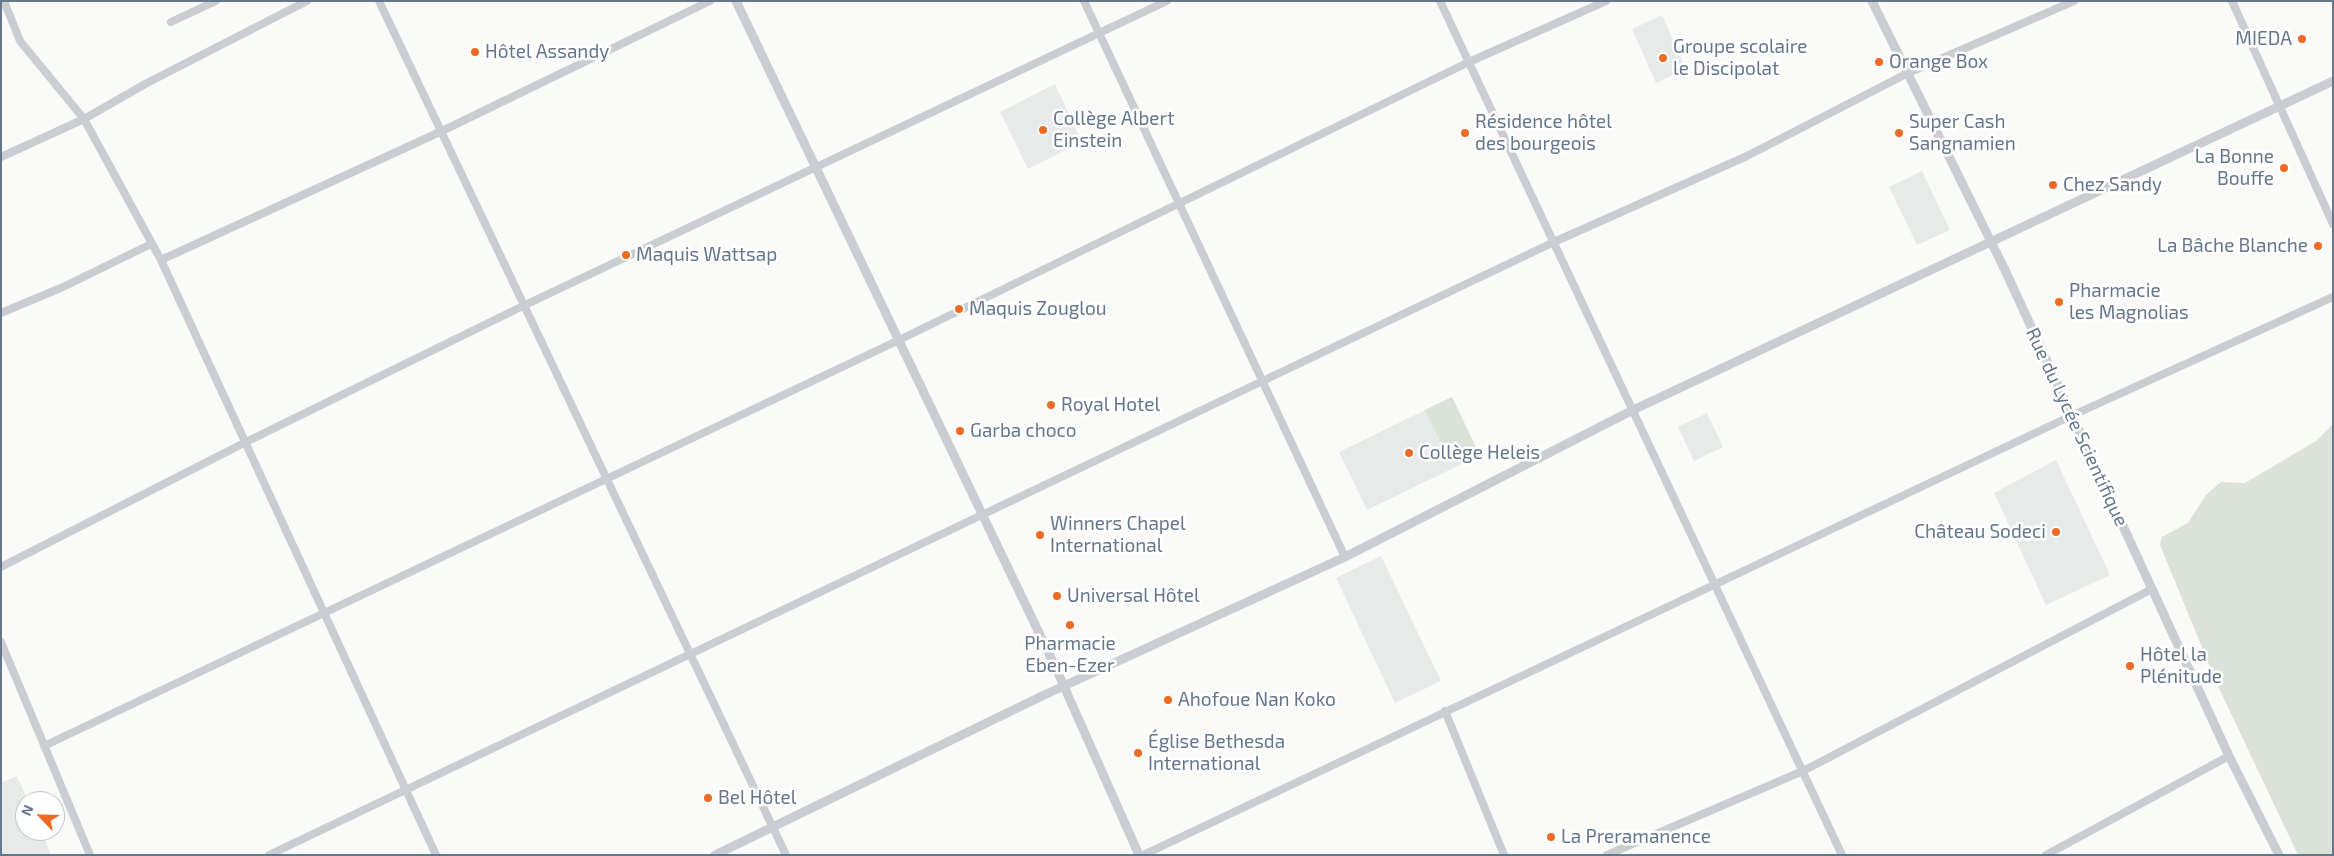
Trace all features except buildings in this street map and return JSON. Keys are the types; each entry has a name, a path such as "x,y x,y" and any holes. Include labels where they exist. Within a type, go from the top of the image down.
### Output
{"street":[{"path":"4,1 20,41 84,118 161,260 436,855"},
{"path":"170,22 216,1"},
{"path":"1,156 84,118 147,82 307,1"},
{"path":"379,1 786,855"},
{"path":"161,260 442,131 710,1"},
{"path":"736,1 982,515 1141,855 2071,416 2333,297"},
{"path":"1084,1 1345,557"},
{"path":"1,567 246,442 525,306 1167,1"},
{"path":"1440,1 1842,855"},
{"path":"44,746 898,340 1469,62 1606,1"},
{"name":"Rue du Lycée Scientifique","path":"1872,1 1991,242 2230,756 2279,855"},
{"path":"269,855 1554,242 1747,156 1908,74 2074,1"},
{"path":"2232,1 2278,107 2333,224"},
{"path":"715,855 1063,686 1345,557 1633,410 2333,81"},
{"path":"1,313 63,287 151,244"},
{"path":"1607,855 1803,771 2152,589"},
{"path":"1,642 90,855"},
{"path":"1445,711 1504,855"},
{"path":"2046,855 2230,756"}],"shaded area":[{"name":"Groupe scolaire le Discipolat","path":"1662,15 1686,69 1656,83 1632,29"},
{"name":"Collège Albert Einstein","path":"1055,84 1082,142 1028,169 1000,112"},
{"path":"1922,171 1950,230 1917,245 1889,187"},
{"name":"Collège Heleis","path":"1452,397 1480,455 1367,510 1339,452"},
{"path":"1452,397 1477,450 1449,459 1425,410"},
{"path":"1707,413 1723,447 1694,461 1678,427"},
{"path":"2333,424 2333,855 2298,855 2217,684 2160,545 2162,537 2188,523 2206,495 2221,482 2245,483 2316,441"},
{"path":"2056,460 2110,575 2046,605 1994,493"},
{"path":"1381,556 1441,681 1395,703 1336,578"},
{"path":"17,776 24,791 15,791 15,841 45,841 51,855 1,855 1,783"}],"place":[{"name":"MIEDA","path":"2302,39"},
{"name":"Hôtel Assandy","path":"475,52"},
{"name":"Groupe scolaire le Discipolat","path":"1663,58"},
{"name":"Orange Box","path":"1879,62"},
{"name":"Collège Albert Einstein","path":"1043,130"},
{"name":"Résidence hôtel des bourgeois","path":"1465,133"},
{"name":"Super Cash Sangnamien","path":"1899,133"},
{"name":"La Bonne Bouffe","path":"2284,168"},
{"name":"Chez Sandy","path":"2053,185"},
{"name":"La Bâche Blanche","path":"2318,246"},
{"name":"Maquis Wattsap","path":"626,255"},
{"name":"Pharmacie les Magnolias","path":"2059,302"},
{"name":"Maquis Zouglou","path":"959,309"},
{"name":"Royal Hotel","path":"1051,405"},
{"name":"Garba choco","path":"960,431"},
{"name":"Collège Heleis","path":"1409,453"},
{"name":"Château Sodeci","path":"2056,532"},
{"name":"Winners Chapel International","path":"1040,535"},
{"name":"Universal Hôtel","path":"1057,596"},
{"name":"Pharmacie Eben-Ezer","path":"1070,625"},
{"name":"Hôtel la Plénitude","path":"2130,666"},
{"name":"Ahofoue Nan Koko","path":"1168,700"},
{"name":"Église Bethesda International","path":"1138,753"},
{"name":"Bel Hôtel","path":"708,798"},
{"name":"La Preramanence","path":"1551,837"}]}
